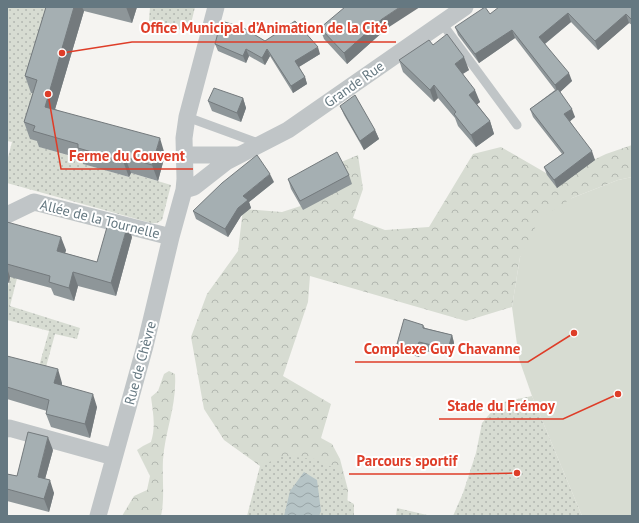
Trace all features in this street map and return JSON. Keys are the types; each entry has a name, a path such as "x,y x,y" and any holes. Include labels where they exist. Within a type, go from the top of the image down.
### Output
{"street":[{"name":"Rue de Chèvre","path":"98,516 145,346 171,237 184,190 186,179 184,138 187,116 216,7"},
{"name":"Grande Rue","path":"184,190 194,187 226,162 288,130 441,22 465,7"},
{"name":"Grande Rue","path":"185,155 240,155"},
{"name":"Allée de la Tournelle","path":"7,215 34,202 171,237"},
{"path":"7,429 9,428 114,457"}],"lane":[{"path":"441,22 517,125"},
{"path":"187,116 261,144"}],"green space":[{"path":"7,7 56,7 43,96 40,147 84,160 84,164 129,177 131,173 171,185 162,220 157,223 151,223 7,183 7,161 12,142 7,141"},
{"path":"150,7 195,7 189,32 149,21"},
{"path":"632,145 632,177 618,180 572,198 520,257 512,307 466,321 310,276 308,302 283,376 331,404 321,438 332,444 340,459 348,490 347,508 260,466 224,440 204,409 191,337 207,294 238,251 243,209 282,212 313,202 339,163 358,155 363,189 353,218 385,230 429,227 473,154 501,147 546,173 572,170 606,154"},
{"path":"632,177 632,516 582,516 532,396 519,359 512,307 520,257 540,218 572,198 618,180"},
{"path":"21,238 27,239 10,306 80,328 77,339 55,334 35,407 28,405 49,331 7,320 7,290"},
{"path":"169,371 175,374 175,386 173,407 164,449 163,502 161,516 122,516 134,496 147,490 150,476 137,450 151,442 154,425 151,397 158,391 164,374"},
{"path":"532,396 582,516 453,516 463,493 476,453 482,423 499,403"},
{"path":"283,456 315,459 340,471 345,499 354,504 354,516 247,516 260,466"},
{"path":"397,508 427,515 431,516 396,516"}],"water":[{"path":"304,472 317,480 321,511 319,516 284,516 290,491"}],"building":[{"path":"46,7 74,7 45,107 160,138 152,165 125,157 123,161 78,148 78,144 33,131 35,126 24,122 37,80 25,76"},
{"path":"345,7 400,7 382,19 344,53 320,28"},
{"path":"485,7 490,14 499,7 632,7 632,20 626,14 595,41 568,13 539,37 569,73 555,85 512,30 475,54 455,27"},
{"path":"221,21 242,27 265,41 295,21 318,47 295,61 305,77 291,86 267,49 262,58 246,49 243,56 215,44"},
{"path":"447,34 464,57 455,64 475,90 469,95 490,121 471,135 454,114 456,112 434,85 430,90 399,60 429,40 433,45"},
{"path":"214,88 243,98 237,113 208,101"},
{"path":"558,89 572,109 564,114 592,151 554,180 544,167 564,153 530,109"},
{"path":"355,95 375,130 360,141 340,106"},
{"path":"337,152 349,175 300,201 288,179"},
{"path":"257,155 270,174 243,196 248,200 238,208 225,229 193,211 222,183"},
{"path":"109,220 128,224 111,283 73,272 69,288 49,282 50,276 7,264 7,222 61,237 57,251 97,262"},
{"path":"404,319 423,325 423,328 452,335 448,349 419,342 416,349 397,344"},
{"path":"7,356 58,369 54,383 93,394 85,424 46,414 49,400 7,387"},
{"path":"28,432 48,437 38,477 50,480 44,499 7,489 7,474 17,476"}],"place":[{"name":"Office Municipal d’Animation de la Cité","path":"62,53"},
{"name":"Ferme du Couvent","path":"48,94"},
{"name":"Complexe Guy Chavanne","path":"574,333"},
{"name":"Stade du Frémoy","path":"618,394"},
{"name":"Parcours sportif","path":"517,473"}]}
